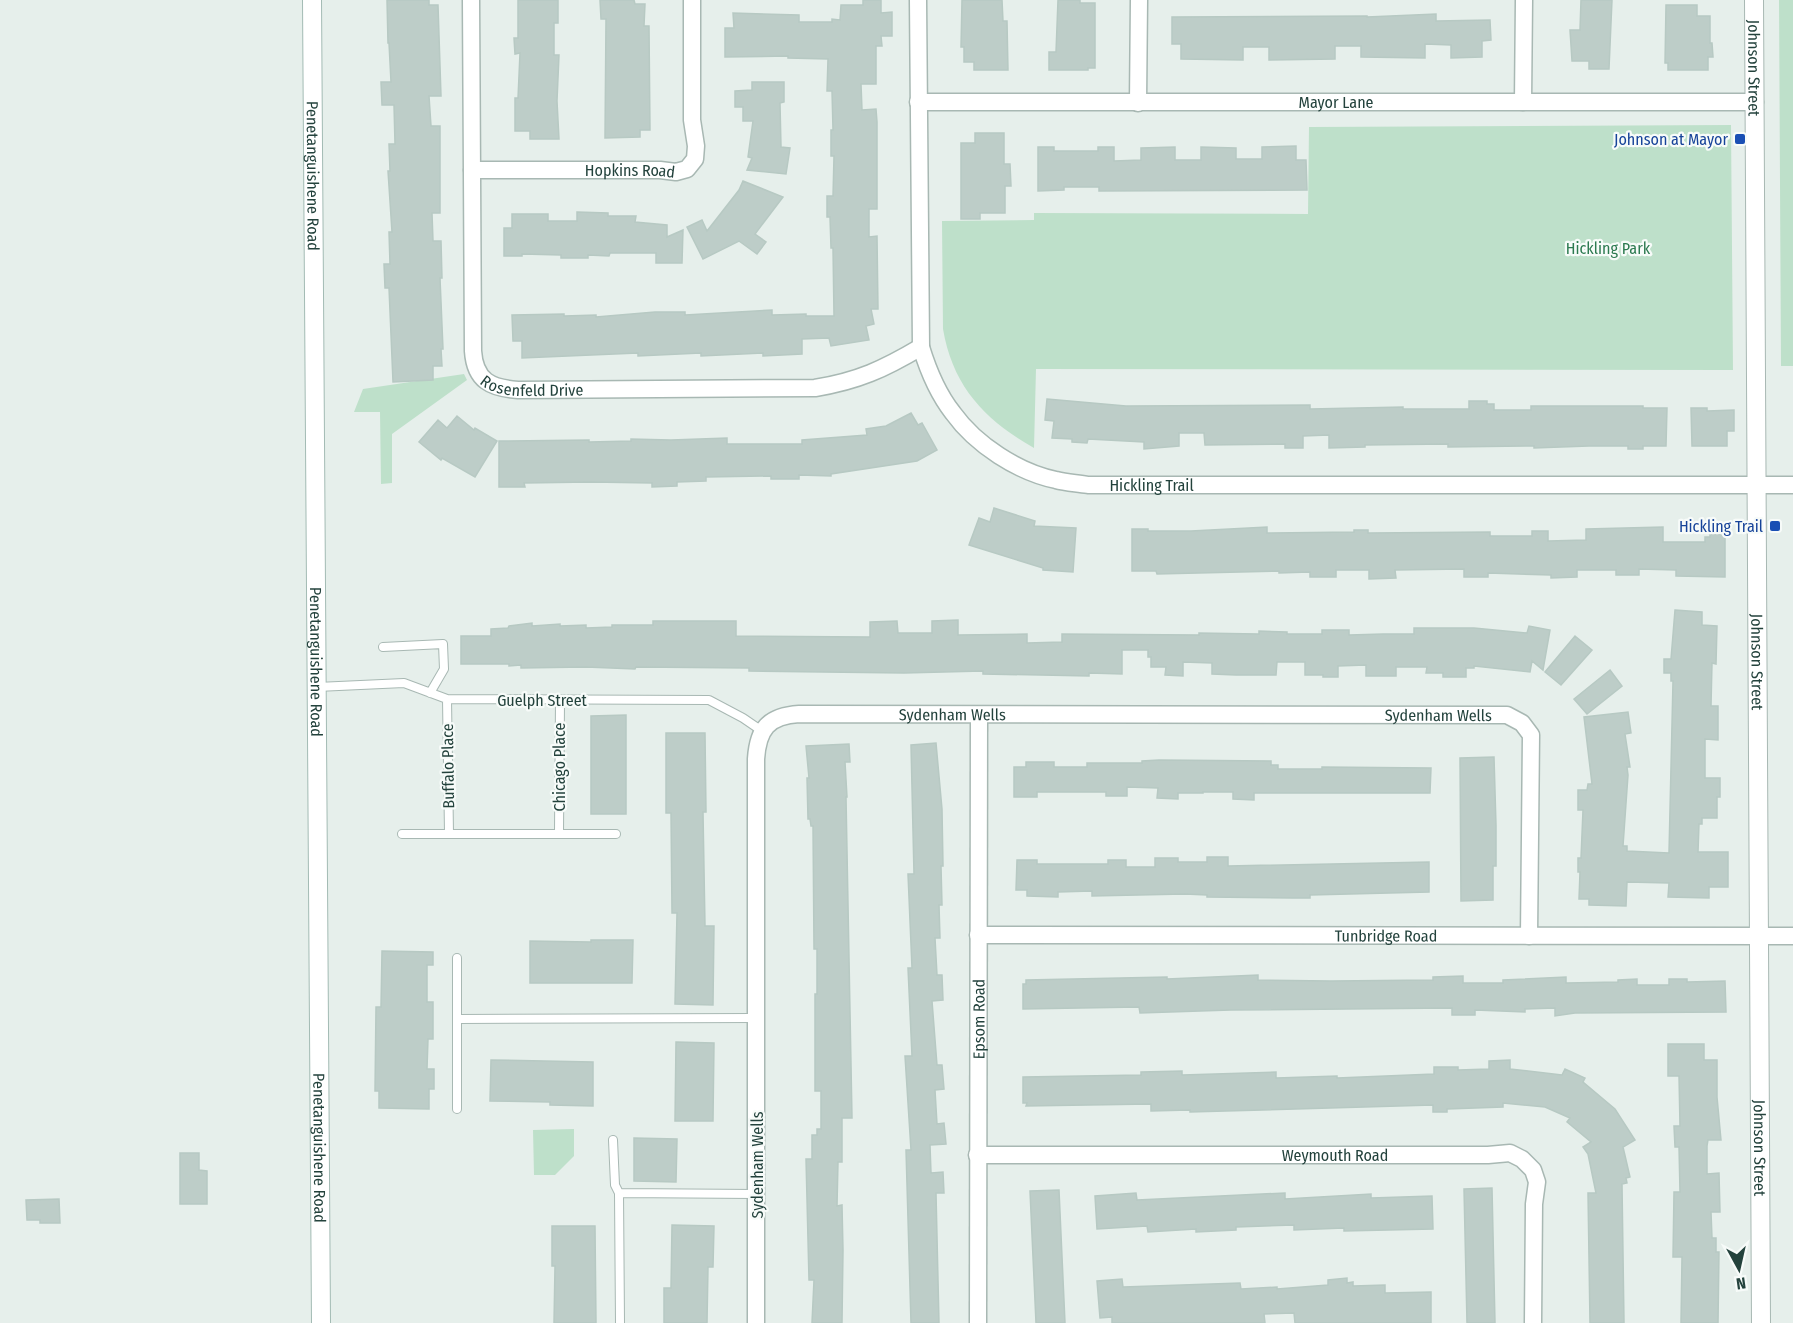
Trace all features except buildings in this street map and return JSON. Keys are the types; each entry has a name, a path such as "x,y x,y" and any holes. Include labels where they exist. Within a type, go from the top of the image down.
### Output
{"street":[{"name":"Penetanguishene Road","path":"312,0 321,1323"},
{"name":"Rosenfeld Drive","path":"471,0 474,361 485,381 496,387 519,390 815,388 862,378 921,347"},
{"name":"Hopkins Road","path":"472,170 676,171 687,169 694,159 696,147 692,120 692,0"},
{"name":"Hickling Trail","path":"918,0 921,347 927,366 953,414 998,455 1025,469 1055,480 1088,485 1793,485"},
{"path":"1138,103 1139,0"},
{"path":"1523,102 1524,0"},
{"name":"Johnson Street","path":"1754,0 1761,1323"},
{"name":"Mayor Lane","path":"918,102 1755,102"},
{"name":"Sydenham Wells","path":"756,1323 756,759 757,745 762,731 770,722 785,715 1508,714 1522,723 1531,735 1529,936"},
{"name":"Epsom Road","path":"978,1323 979,715"},
{"name":"Tunbridge Road","path":"978,935 1793,936"},
{"name":"Weymouth Road","path":"977,1155 1488,1155 1510,1153 1522,1159 1533,1170 1537,1182 1534,1203 1533,1323"}],"lane":[{"path":"383,647 443,644 444,669 430,693"},
{"name":"Guelph Street","path":"317,687 404,683 447,699 709,700 762,731"},
{"name":"Buffalo Place","path":"447,699 449,833"},
{"name":"Chicago Place","path":"559,833 560,700"},
{"path":"402,834 616,834"},
{"path":"457,957 457,1110"},
{"path":"458,1019 757,1018"},
{"path":"613,1140 615,1185 619,1193 620,1323"},
{"path":"619,1193 757,1194"}],"green space":[{"path":"1779,0 1793,0 1793,366 1781,366"},
{"name":"Hickling Park","path":"1731,125 1733,370 1036,369 1034,448 1001,426 974,400 963,385 948,350 943,329 942,221 1034,220 1034,213 1308,214 1309,127"},
{"path":"464,374 467,380 392,434 392,483 381,484 380,412 354,412 363,389"},
{"path":"574,1129 574,1156 555,1175 534,1175 533,1130"}],"place":[{"name":"Johnson at Mayor","path":"1740,139"},
{"name":"Hickling Trail","path":"1775,526"}]}
